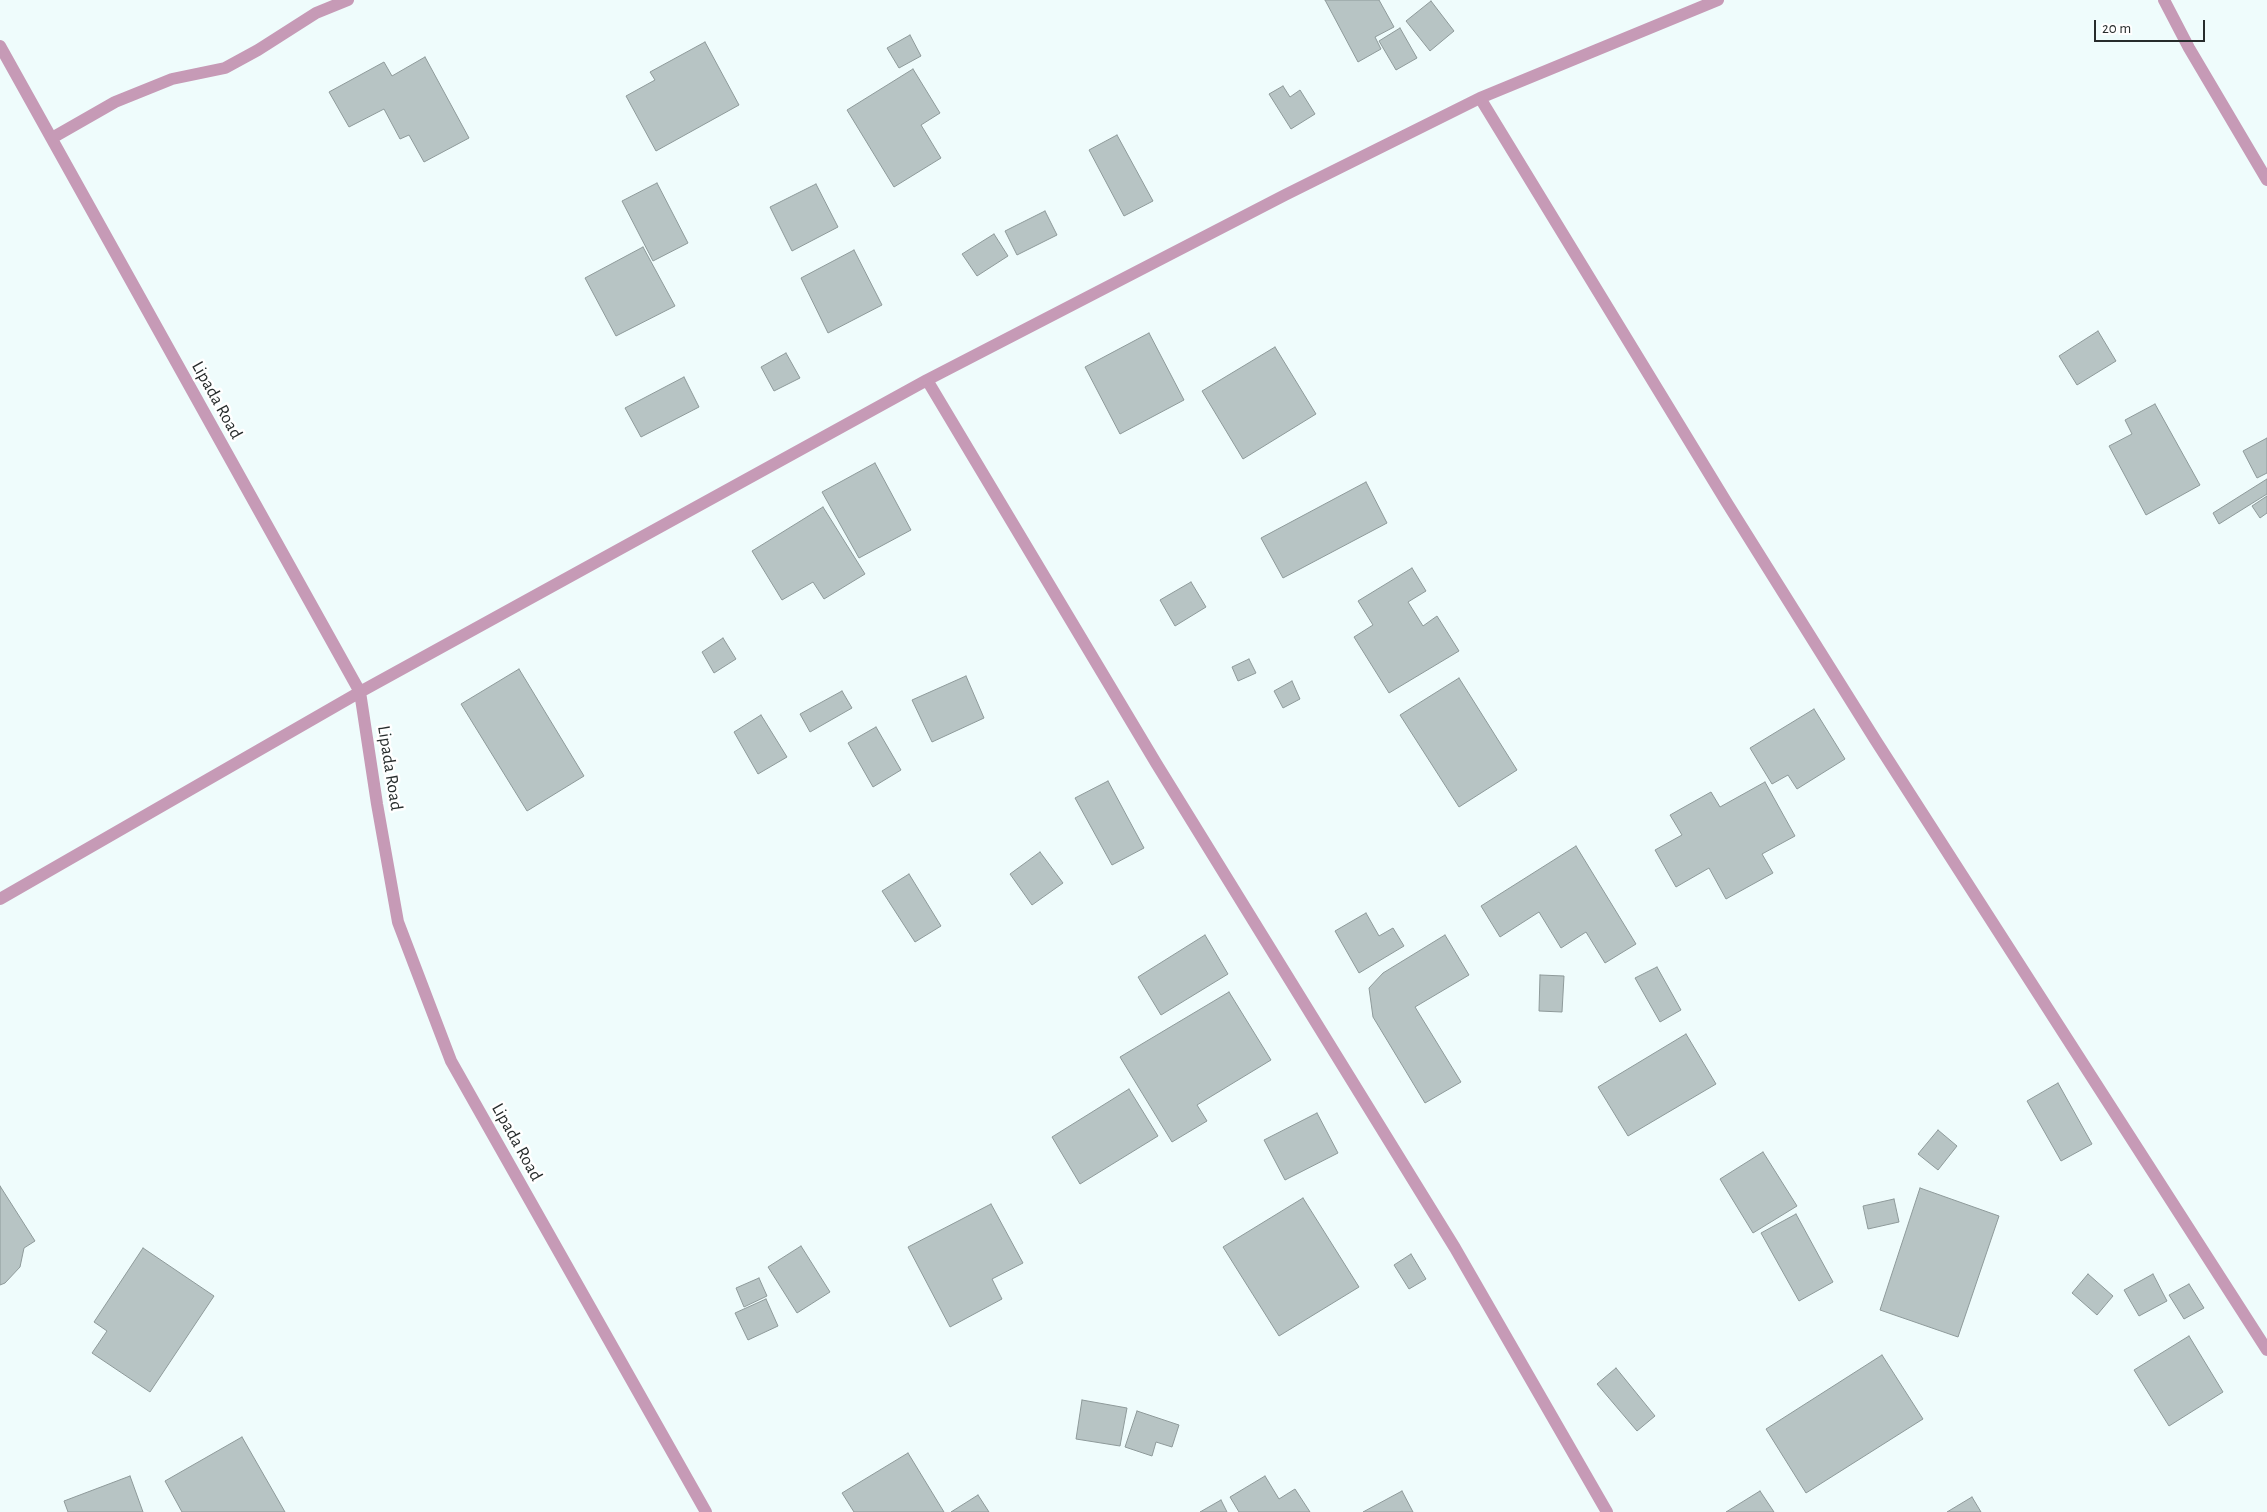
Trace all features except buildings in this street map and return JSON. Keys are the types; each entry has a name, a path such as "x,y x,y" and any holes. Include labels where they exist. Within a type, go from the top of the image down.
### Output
{"street":[{"path":"52,138 115,102 172,78 224,68 258,50 316,13 348,0"},
{"path":"0,899 360,692 927,380 1286,195 1480,98 1718,0"},
{"path":"2164,0 2189,48 2267,180"},
{"name":"Lipada Road","path":"0,46 360,692 398,922 451,1061 706,1512"},
{"path":"1480,98 1727,503 2267,1350"},
{"path":"927,380 1156,763 1455,1248 1607,1512"}]}
